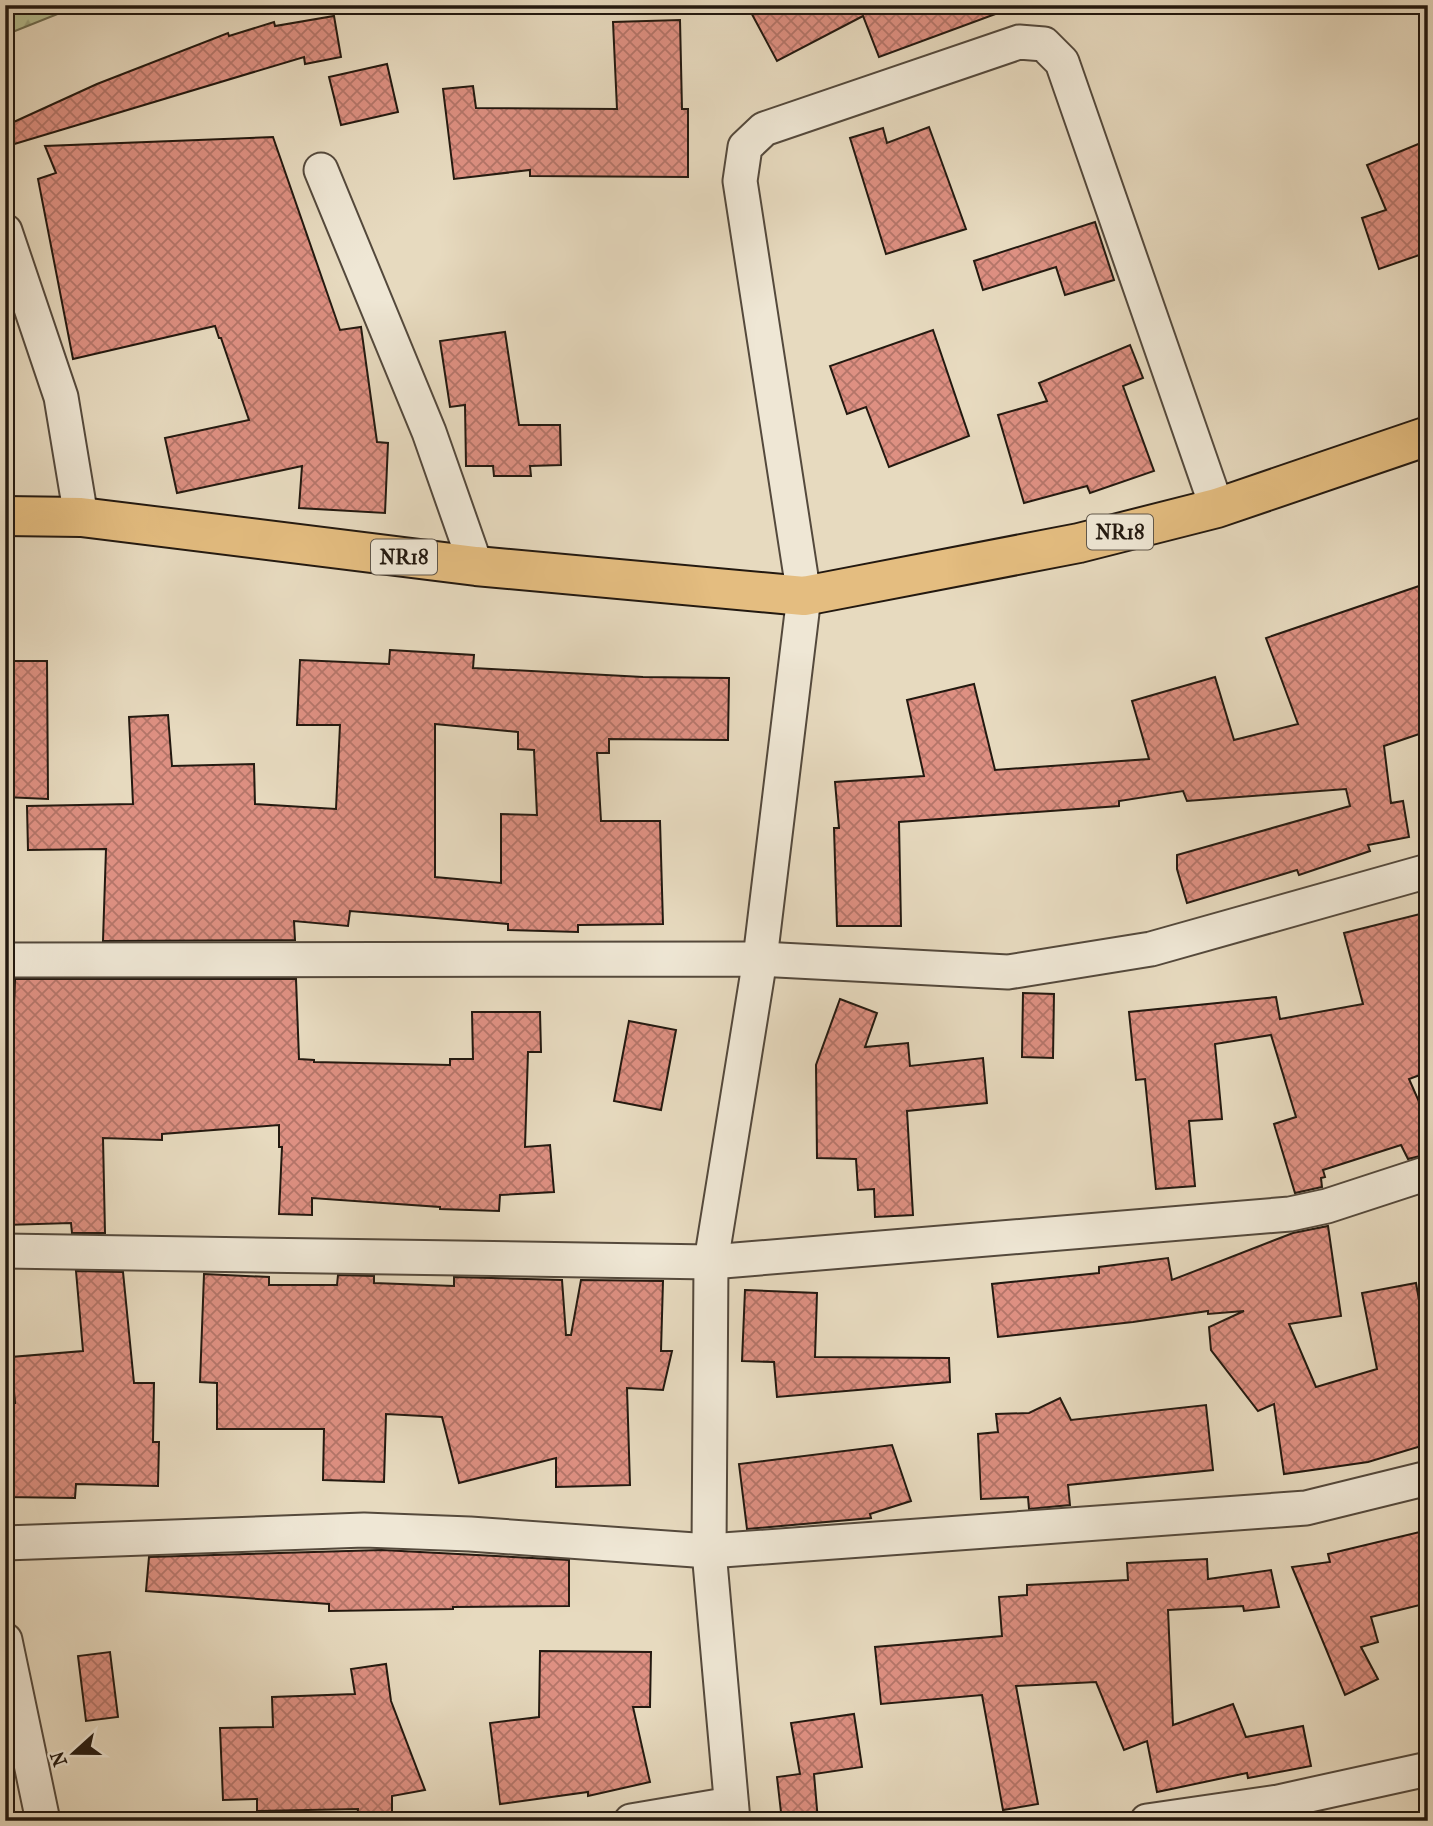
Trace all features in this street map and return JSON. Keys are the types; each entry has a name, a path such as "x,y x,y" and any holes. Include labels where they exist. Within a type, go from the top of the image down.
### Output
{"main road":[{"name":"NR18","path":"5,516 81,517 476,566 804,596 1079,543 1217,508 1428,436"}],"street":[{"path":"631,1821 732,1812 709,1551 711,1262 760,959 804,596 740,181 746,147 764,129 1019,42 1044,44 1062,62 1217,508"},
{"path":"321,170 429,432 476,566"},
{"path":"5,231 61,397 81,517"},
{"path":"5,960 760,959 1008,972 1151,949 1428,871"},
{"path":"5,1251 711,1262 1290,1214 1327,1206 1428,1173"},
{"path":"5,1543 364,1530 470,1534 709,1551 1306,1508 1428,1478"},
{"path":"5,1640 43,1821"},
{"path":"1147,1821 1278,1802 1428,1769"}],"green space":[{"path":"5,5 80,5 5,35"}],"building":[{"path":"747,5 1009,5 1009,9 879,57 863,16 777,61"},
{"path":"334,16 341,57 305,64 304,57 11,145 5,130 5,126 97,84 228,33 229,36 274,22 275,26"},
{"path":"680,20 682,109 688,109 688,177 530,176 530,170 454,179 443,89 473,86 476,108 617,109 613,22"},
{"path":"387,64 398,112 341,125 329,77"},
{"path":"929,127 966,229 886,254 850,138 883,128 887,143"},
{"path":"273,137 340,330 361,327 377,442 388,443 385,513 299,508 302,466 177,493 165,438 249,420 215,326 73,359 38,179 56,173 45,146"},
{"path":"1428,140 1428,252 1379,269 1362,218 1386,210 1367,165"},
{"path":"1095,222 1114,280 1065,295 1056,267 983,290 974,261"},
{"path":"933,330 969,436 889,467 866,407 847,414 830,366"},
{"path":"505,332 519,425 560,425 561,465 530,466 531,476 494,476 493,466 466,466 465,405 450,407 440,341"},
{"path":"1130,345 1143,378 1123,386 1154,471 1090,493 1087,486 1024,503 998,415 1047,401 1039,383"},
{"path":"1428,583 1428,731 1384,746 1391,803 1403,801 1409,837 1368,845 1370,851 1299,875 1297,870 1187,903 1177,869 1177,855 1350,806 1346,789 1187,801 1183,791 1119,801 1119,806 899,822 901,926 837,926 834,828 839,828 835,782 924,776 907,700 974,684 995,770 1149,759 1132,701 1215,677 1234,740 1298,724 1266,638"},
{"path":"390,650 474,655 473,668 643,677 729,678 728,740 609,739 609,753 597,753 601,821 660,821 663,924 578,925 578,932 508,930 508,924 350,911 348,926 294,921 295,940 103,941 106,849 28,850 27,806 133,804 129,717 168,715 172,766 254,764 255,804 336,809 340,725 297,725 300,660 389,664","holes":["435,724 518,732 518,749 534,750 537,815 501,814 501,883 435,877"]},
{"path":"5,661 47,661 48,799 5,797"},
{"path":"1428,912 1428,1072 1409,1079 1428,1122 1428,1154 1408,1159 1401,1145 1323,1170 1325,1177 1321,1178 1322,1187 1295,1193 1274,1124 1296,1117 1271,1035 1215,1044 1222,1119 1189,1121 1195,1186 1156,1189 1145,1079 1136,1080 1129,1012 1276,997 1280,1019 1363,1004 1344,933"},
{"path":"15,979 296,979 299,1059 314,1062 450,1065 450,1059 473,1059 472,1012 540,1012 541,1052 528,1052 525,1147 550,1145 554,1192 500,1195 499,1211 312,1198 312,1215 279,1214 282,1147 279,1147 279,1125 162,1134 162,1140 103,1138 105,1233 72,1233 71,1223 5,1225 5,1062 12,1062"},
{"path":"1023,993 1054,994 1053,1058 1022,1057"},
{"path":"840,999 877,1013 865,1047 908,1043 910,1066 983,1058 987,1103 907,1111 913,1215 875,1217 874,1189 858,1190 856,1159 817,1158 816,1065"},
{"path":"629,1021 676,1030 661,1110 614,1101"},
{"path":"1328,1226 1341,1316 1289,1324 1316,1387 1377,1369 1362,1293 1416,1283 1428,1351 1428,1444 1368,1462 1284,1474 1274,1404 1258,1411 1211,1350 1209,1327 1244,1311 1208,1314 1208,1311 998,1337 992,1284 1099,1273 1099,1267 1168,1258 1172,1280 1293,1233"},
{"path":"76,1271 123,1272 134,1383 154,1383 153,1442 159,1442 158,1486 76,1484 75,1498 5,1497 5,1403 15,1403 11,1357 83,1351"},
{"path":"204,1274 269,1277 269,1285 337,1285 338,1275 374,1276 374,1283 454,1286 454,1277 562,1280 566,1335 571,1335 581,1280 663,1281 661,1351 672,1351 663,1390 627,1388 630,1485 556,1487 556,1458 459,1483 442,1417 386,1414 384,1482 323,1480 324,1429 217,1429 217,1383 200,1382"},
{"path":"745,1290 817,1293 815,1357 949,1358 950,1382 777,1397 774,1362 742,1361"},
{"path":"1060,1398 1071,1420 1206,1405 1213,1470 1068,1485 1070,1505 1029,1509 1028,1497 981,1499 978,1434 998,1432 996,1414 1029,1413"},
{"path":"892,1445 911,1501 870,1514 871,1518 747,1529 739,1464"},
{"path":"1428,1530 1428,1603 1371,1617 1378,1642 1361,1647 1378,1679 1345,1695 1292,1567 1330,1562 1328,1554"},
{"path":"382,1550 569,1560 569,1606 329,1611 329,1604 146,1591 149,1557"},
{"path":"1207,1559 1208,1579 1271,1570 1279,1607 1244,1611 1243,1606 1168,1610 1173,1725 1233,1704 1246,1737 1303,1726 1311,1766 1248,1778 1247,1773 1157,1792 1147,1741 1124,1750 1096,1682 1016,1686 1038,1804 1003,1810 982,1695 881,1704 875,1647 1002,1636 999,1597 1027,1595 1027,1585 1128,1580 1127,1563"},
{"path":"540,1651 651,1652 650,1707 633,1707 650,1782 588,1796 588,1792 500,1804 490,1723 539,1717"},
{"path":"110,1652 118,1717 86,1721 78,1656"},
{"path":"386,1664 391,1701 425,1790 392,1796 392,1821 357,1821 358,1809 257,1811 257,1799 223,1800 220,1728 273,1727 272,1697 355,1694 351,1669"},
{"path":"854,1714 862,1767 814,1774 818,1821 782,1821 777,1777 800,1774 791,1723"}]}
